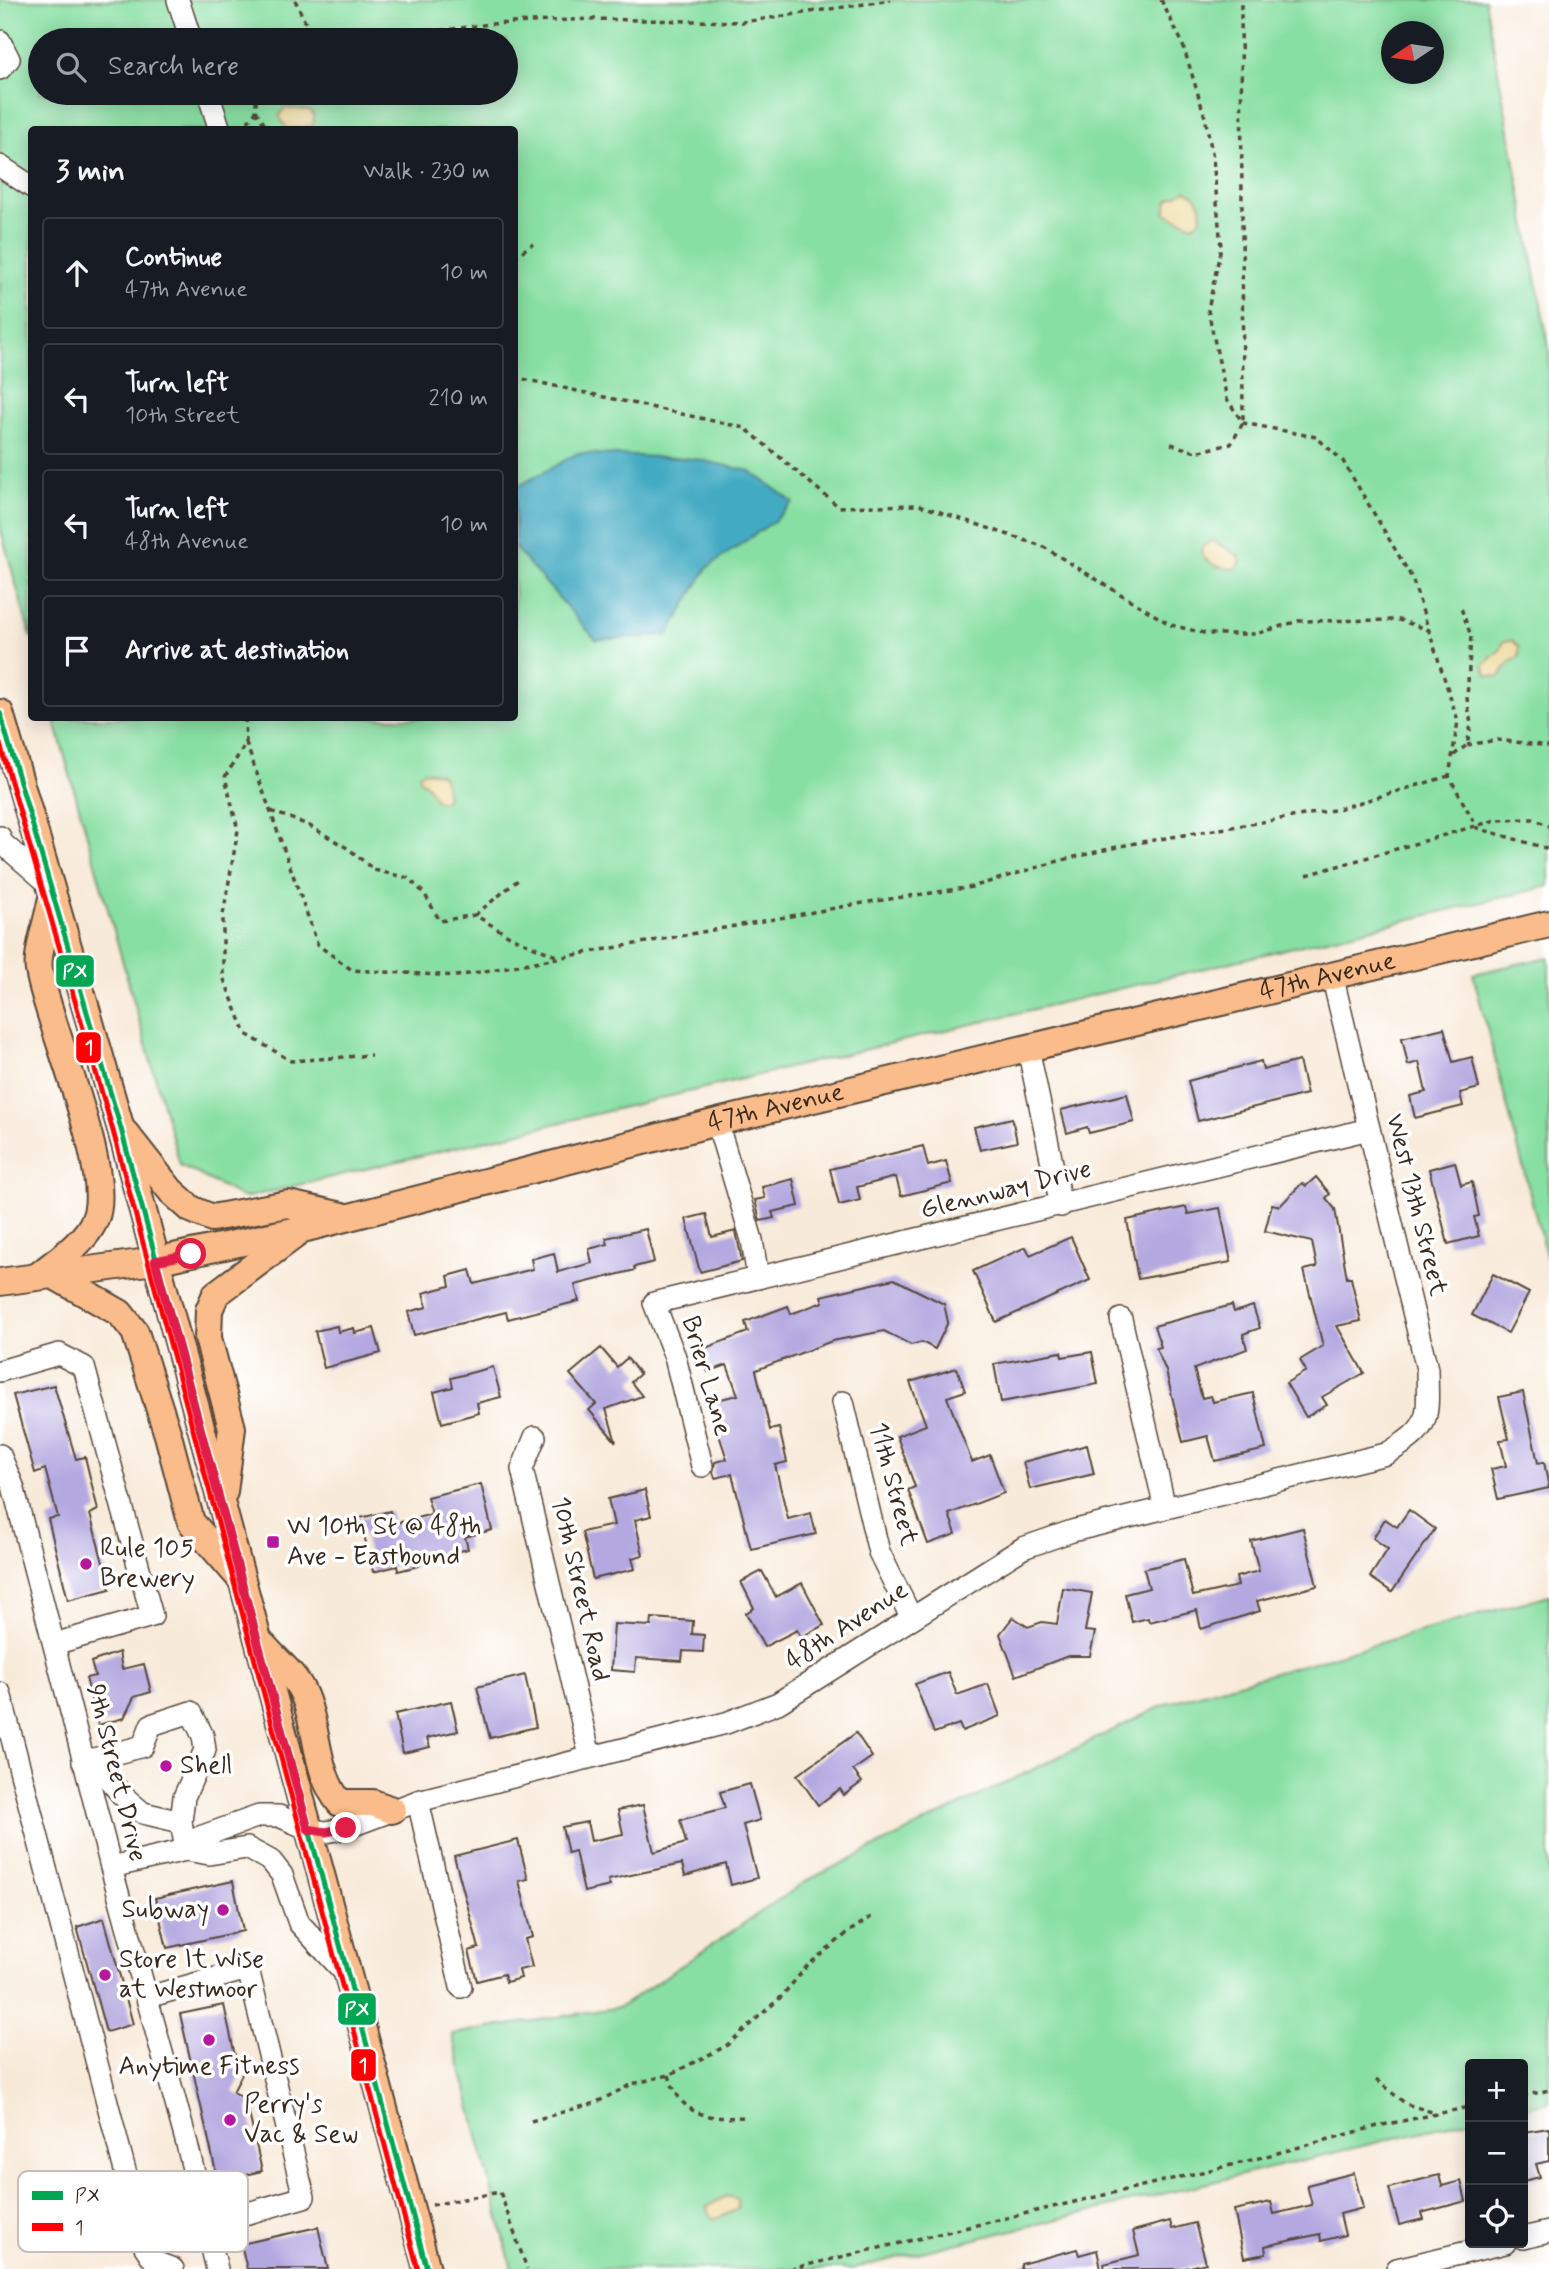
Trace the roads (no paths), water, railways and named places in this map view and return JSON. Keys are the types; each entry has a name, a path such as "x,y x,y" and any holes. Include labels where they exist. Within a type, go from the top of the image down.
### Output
{"main road":[{"path":"0,713 121,1129 427,2269"},
{"path":"50,890 38,968 90,1145 99,1188 95,1220 45,1275 120,1313 135,1332 168,1435 191,1522 243,1581"},
{"name":"47th Avenue","path":"0,1282 155,1261 303,1229 717,1122 1549,924"},
{"path":"121,1129 171,1191 191,1209 212,1218 288,1204 347,1217"},
{"path":"223,1507 232,1428 208,1338 209,1310 216,1294 303,1229"},
{"path":"258,1638 302,1690 323,1770 333,1795 340,1803 373,1803 393,1811"}],"street":[{"path":"178,0 187,28"},
{"path":"0,41 9,59 0,69"},
{"path":"212,105 219,126"},
{"path":"0,166 28,184"},
{"path":"0,837 2,843 50,890"},
{"name":"West 13th Street","path":"1332,975 1427,1369 1428,1403 1422,1429 1406,1442"},
{"path":"1028,1048 1061,1206"},
{"path":"717,1122 752,1240 758,1278"},
{"name":"Glennway Drive","path":"654,1303 1369,1129"},
{"name":"Brier Lane","path":"654,1303 675,1357 702,1466"},
{"path":"1121,1319 1165,1507"},
{"path":"0,1371 59,1354 84,1367 152,1616 54,1644"},
{"name":"11th Street","path":"843,1402 880,1552 911,1617"},
{"name":"10th Street Road","path":"535,1437 522,1469 590,1756"},
{"name":"48th Avenue","path":"308,1829 326,1832 346,1828 418,1801 590,1756 704,1730 778,1703 844,1664 911,1617 1023,1548 1072,1531 1386,1454 1406,1442"},
{"name":"9th Street Drive","path":"0,1455 13,1486 54,1644 88,1760 111,1867 148,1997 192,2171"},
{"path":"0,1693 125,2171"},
{"path":"181,1822 143,1813 88,1760 143,1746 151,1725 191,1712 203,1736 205,1750 184,1797 181,1822 186,1850"},
{"path":"418,1801 461,1987"},
{"path":"186,1850 200,1837 259,1816 279,1816 308,1829"},
{"path":"111,1867 186,1850 209,1854 247,1848 271,1861 282,1875 299,1923 347,1975"},
{"path":"148,1997 248,1969 304,2197 248,2213"},
{"path":"1528,2237 1549,2232"},
{"path":"1397,2269 1484,2248"},
{"path":"149,2252 155,2262 173,2269"}],"water":[{"path":"578,453 696,459 750,471 793,502 774,521 707,568 668,635 596,640 518,551 518,486"}],"place":[{"name":"W 10th St @ 48th Ave - Eastbound","path":"273,1542"},
{"name":"Rule 105 Brewery","path":"86,1564"},
{"name":"Shell","path":"166,1766"},
{"name":"Subway","path":"223,1910"},
{"name":"Store It Wise at Westmoor","path":"105,1975"},
{"name":"Anytime Fitness","path":"209,2040"},
{"name":"Perry's Vac & Sew","path":"230,2120"}]}
